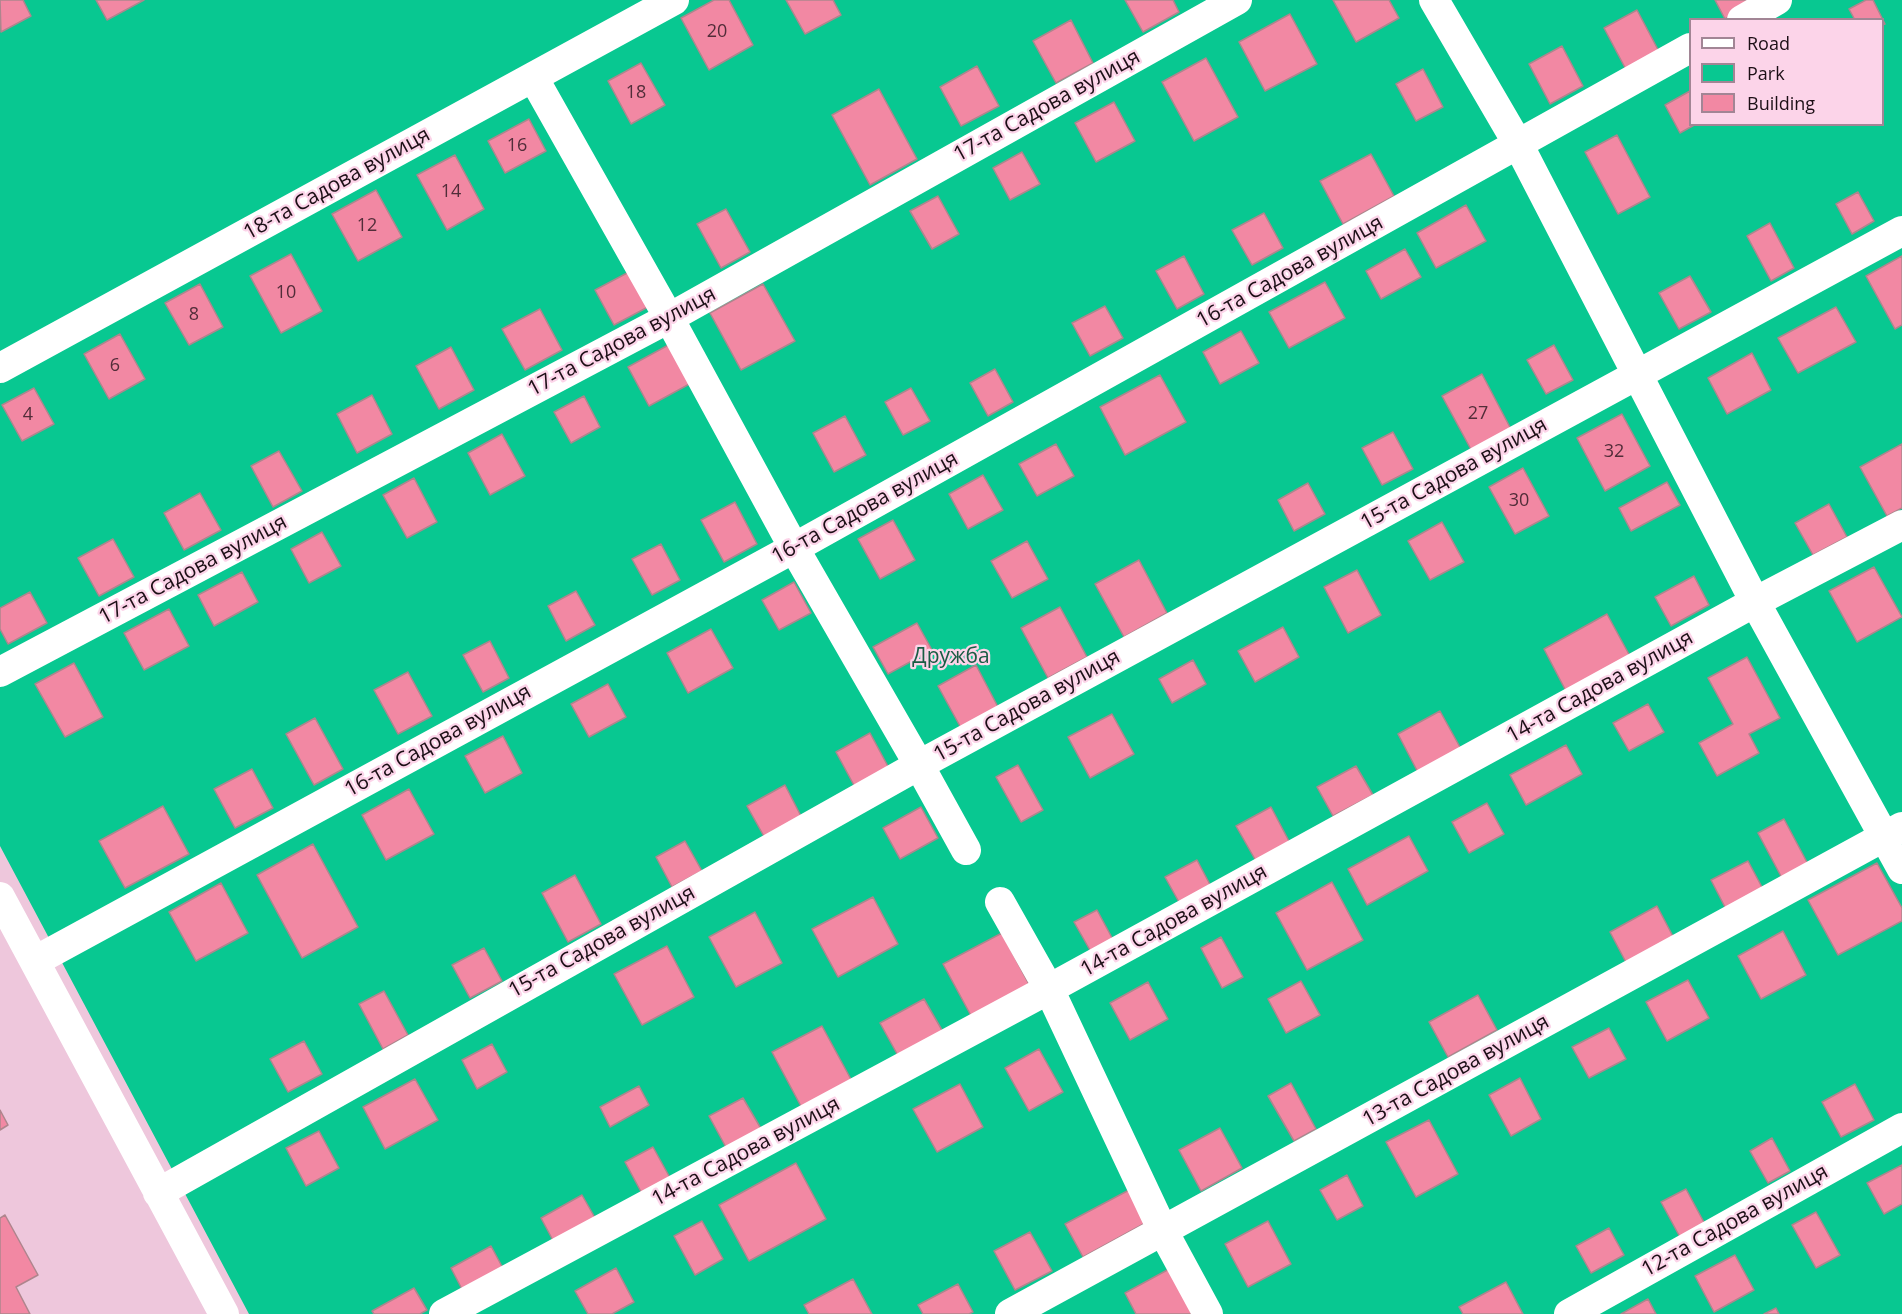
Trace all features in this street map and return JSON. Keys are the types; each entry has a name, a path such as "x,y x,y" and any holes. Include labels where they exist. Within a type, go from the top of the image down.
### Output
{"street":[{"name":"18-та Садова вулиця","path":"0,369 674,0"},
{"name":"17-та Садова вулиця","path":"0,672 669,318 1237,0"},
{"path":"1434,0 1518,144 1755,602 1893,832 1902,869"},
{"path":"1746,18 1777,0"},
{"name":"16-та Садова вулиця","path":"35,961 794,548 1689,49"},
{"path":"533,77 669,318 794,548 966,850"},
{"name":"15-та Садова вулиця","path":"159,1193 919,765 1902,231"},
{"name":"14-та Садова вулиця","path":"444,1314 1049,989 1755,602 1902,525"},
{"name":"13-та Садова вулиця","path":"1010,1314 1893,832"},
{"path":"0,897 224,1314"},
{"path":"1000,902 1049,989 1163,1231 1208,1314"},
{"name":"12-та Садова вулиця","path":"1569,1314 1902,1128"}],"green space":[{"name":"Дружба","path":"0,0 1902,0 1902,1314 249,1314 0,846"}],"building":[{"path":"0,0 23,0 31,16 1,32"},
{"path":"96,0 144,0 107,20"},
{"path":"714,0 729,0 753,45 709,70 681,18"},
{"path":"786,0 833,0 841,15 805,34"},
{"path":"1125,0 1173,0 1179,12 1143,32"},
{"path":"1333,0 1389,0 1399,18 1356,42"},
{"path":"1715,0 1760,0 1727,18 1724,18"},
{"path":"1866,0 1873,0 1882,18 1854,18 1849,9"},
{"path":"1637,10 1663,59 1630,77 1604,28"},
{"path":"1290,14 1317,64 1265,91 1239,42"},
{"path":"1071,20 1093,63 1056,83 1033,41"},
{"path":"1562,46 1583,86 1550,104 1529,64"},
{"path":"1206,58 1238,117 1194,141 1162,82"},
{"path":"641,63 665,105 631,124 608,81"},
{"path":"977,66 999,106 961,126 940,87"},
{"path":"1423,69 1443,107 1416,121 1396,84"},
{"path":"879,89 917,159 870,185 832,115"},
{"path":"1689,92 1689,126 1692,126 1680,133 1665,105"},
{"path":"1114,102 1135,141 1096,162 1075,123"},
{"path":"529,119 546,151 505,173 488,141"},
{"path":"1617,135 1650,197 1618,214 1585,152"},
{"path":"1022,152 1040,184 1010,200 993,168"},
{"path":"1371,154 1394,196 1343,224 1320,181"},
{"path":"455,155 484,209 447,230 417,175"},
{"path":"376,190 402,237 358,261 332,214"},
{"path":"1858,192 1874,221 1852,234 1836,204"},
{"path":"938,196 959,234 932,249 910,211"},
{"path":"1466,205 1486,241 1436,268 1417,233"},
{"path":"726,209 750,252 721,268 697,224"},
{"path":"1264,213 1283,248 1252,265 1232,230"},
{"path":"1770,223 1794,268 1771,281 1747,236"},
{"path":"1405,249 1421,277 1381,299 1366,271"},
{"path":"291,254 322,311 281,333 250,276"},
{"path":"1184,256 1204,294 1177,309 1156,271"},
{"path":"1902,256 1902,325 1895,329 1866,276"},
{"path":"629,272 648,307 614,325 595,290"},
{"path":"1690,276 1711,312 1679,329 1659,293"},
{"path":"1325,282 1345,318 1289,348 1269,312"},
{"path":"200,284 223,327 189,345 165,303"},
{"path":"763,284 795,341 741,370 710,313"},
{"path":"1105,306 1123,338 1090,356 1072,323"},
{"path":"1836,307 1856,342 1798,373 1778,338"},
{"path":"540,309 562,350 525,370 502,329"},
{"path":"1241,331 1259,363 1220,384 1203,352"},
{"path":"120,334 145,379 109,399 84,354"},
{"path":"674,342 695,381 649,406 628,367"},
{"path":"1554,345 1573,380 1546,394 1527,360"},
{"path":"451,347 474,390 439,409 416,366"},
{"path":"1752,353 1771,390 1727,414 1708,378"},
{"path":"995,369 1013,402 988,416 970,383"},
{"path":"1482,374 1513,433 1474,455 1442,396"},
{"path":"1160,375 1186,422 1125,455 1100,407"},
{"path":"34,388 54,424 22,441 2,405"},
{"path":"911,388 930,421 903,435 885,402"},
{"path":"372,395 392,434 357,453 337,414"},
{"path":"584,396 600,427 571,443 554,412"},
{"path":"1622,414 1650,466 1605,491 1577,438"},
{"path":"845,416 866,455 834,472 813,433"},
{"path":"1393,432 1413,469 1382,485 1362,448"},
{"path":"502,434 525,476 490,495 468,453"},
{"path":"1056,444 1074,476 1037,496 1019,464"},
{"path":"1902,444 1902,508 1887,516 1860,467"},
{"path":"279,451 302,491 273,507 251,466"},
{"path":"1523,468 1549,516 1515,534 1489,487"},
{"path":"983,475 1003,510 968,529 949,494"},
{"path":"414,478 437,522 407,538 383,495"},
{"path":"1667,482 1680,505 1631,531 1619,508"},
{"path":"1308,483 1325,514 1294,531 1278,500"},
{"path":"200,493 221,530 184,550 164,513"},
{"path":"735,502 757,544 724,562 701,520"},
{"path":"1829,504 1847,537 1813,555 1795,523"},
{"path":"893,520 915,560 880,579 858,539"},
{"path":"1442,522 1464,562 1430,580 1408,541"},
{"path":"322,532 341,566 309,583 291,549"},
{"path":"113,539 134,577 99,596 78,558"},
{"path":"1027,541 1048,579 1012,598 991,561"},
{"path":"661,544 680,580 652,595 632,559"},
{"path":"1139,560 1167,613 1124,637 1095,584"},
{"path":"1874,567 1902,617 1857,642 1829,591"},
{"path":"1357,570 1381,615 1348,633 1324,587"},
{"path":"242,572 258,602 214,626 198,595"},
{"path":"1694,576 1709,605 1671,626 1655,597"},
{"path":"794,582 811,613 779,630 762,600"},
{"path":"576,591 595,625 566,641 548,606"},
{"path":"30,592 47,623 8,644 0,629 0,608"},
{"path":"1060,607 1087,657 1048,678 1021,628"},
{"path":"169,609 189,646 144,670 124,633"},
{"path":"1607,614 1631,658 1567,693 1544,649"},
{"path":"917,623 932,650 888,674 873,647"},
{"path":"1283,627 1299,657 1255,682 1238,651"},
{"path":"711,629 733,668 688,693 667,653"},
{"path":"490,641 509,678 483,692 463,655"},
{"path":"1747,657 1780,718 1749,734 1759,753 1717,776 1699,743 1733,724 1708,678"},
{"path":"1193,660 1206,684 1172,703 1159,679"},
{"path":"74,663 103,717 65,737 35,684"},
{"path":"976,665 998,707 961,728 938,686"},
{"path":"408,672 432,716 398,734 374,690"},
{"path":"608,684 626,717 589,737 571,704"},
{"path":"1648,704 1664,732 1629,751 1613,723"},
{"path":"1440,711 1466,758 1423,782 1398,734"},
{"path":"1112,714 1134,754 1090,778 1068,737"},
{"path":"315,718 343,769 314,785 286,734"},
{"path":"870,733 890,770 856,789 836,752"},
{"path":"503,736 522,773 485,793 465,756"},
{"path":"1566,745 1582,774 1526,805 1510,775"},
{"path":"1018,765 1043,810 1021,822 996,777"},
{"path":"1356,766 1373,795 1333,816 1317,787"},
{"path":"252,769 273,808 235,828 214,789"},
{"path":"785,785 803,820 766,840 747,806"},
{"path":"409,789 434,834 386,860 362,815"},
{"path":"1487,803 1504,834 1469,853 1452,822"},
{"path":"163,806 189,854 125,888 99,841"},
{"path":"921,807 938,838 900,859 883,828"},
{"path":"1271,807 1290,843 1256,861 1236,826"},
{"path":"1784,819 1809,866 1783,880 1758,833"},
{"path":"1409,836 1428,871 1367,905 1348,869"},
{"path":"685,841 702,871 672,887 656,857"},
{"path":"313,844 358,927 302,958 257,875"},
{"path":"1197,860 1215,894 1184,911 1165,877"},
{"path":"1748,861 1763,889 1726,909 1711,880"},
{"path":"1877,863 1902,908 1902,921 1838,955 1808,900"},
{"path":"575,875 601,924 568,942 542,893"},
{"path":"1332,882 1363,940 1307,970 1276,913"},
{"path":"221,883 248,933 196,961 169,912"},
{"path":"873,897 898,944 838,977 812,929"},
{"path":"1657,906 1676,942 1629,968 1610,932"},
{"path":"1097,910 1117,947 1095,959 1074,922"},
{"path":"755,912 782,963 736,987 709,937"},
{"path":"1783,931 1806,975 1761,999 1738,956"},
{"path":"1002,933 1033,992 975,1023 943,964"},
{"path":"1221,937 1243,977 1222,988 1201,948"},
{"path":"667,946 694,997 642,1025 614,974"},
{"path":"484,948 502,981 470,998 452,965"},
{"path":"1688,980 1709,1018 1667,1041 1646,1002"},
{"path":"1301,981 1320,1015 1286,1033 1268,999"},
{"path":"1148,982 1168,1019 1130,1040 1110,1003"},
{"path":"384,991 408,1035 383,1049 359,1004"},
{"path":"1478,995 1497,1030 1448,1057 1429,1022"},
{"path":"924,999 946,1037 901,1061 880,1023"},
{"path":"822,1026 853,1083 803,1110 772,1052"},
{"path":"1609,1028 1626,1059 1589,1078 1572,1047"},
{"path":"304,1041 322,1074 288,1092 270,1059"},
{"path":"492,1044 507,1072 477,1089 462,1060"},
{"path":"1039,1049 1063,1092 1029,1111 1005,1068"},
{"path":"1520,1078 1541,1119 1511,1136 1489,1095"},
{"path":"415,1079 438,1120 385,1149 363,1107"},
{"path":"1291,1083 1316,1129 1294,1141 1268,1096"},
{"path":"960,1084 983,1127 937,1152 913,1109"},
{"path":"1855,1084 1874,1120 1841,1137 1822,1102"},
{"path":"639,1086 649,1105 610,1127 600,1107"},
{"path":"743,1098 763,1132 728,1151 709,1116"},
{"path":"0,1110 8,1125 0,1130"},
{"path":"1429,1120 1458,1174 1416,1197 1386,1142"},
{"path":"1220,1128 1242,1168 1201,1191 1179,1150"},
{"path":"319,1131 339,1168 306,1186 286,1148"},
{"path":"1772,1138 1790,1171 1768,1183 1750,1151"},
{"path":"653,1147 674,1185 646,1201 625,1162"},
{"path":"796,1163 826,1219 749,1261 719,1205"},
{"path":"1902,1165 1902,1204 1884,1214 1867,1183"},
{"path":"1347,1175 1363,1206 1337,1220 1320,1190"},
{"path":"1131,1189 1149,1221 1083,1257 1065,1224"},
{"path":"1686,1189 1706,1226 1681,1239 1661,1202"},
{"path":"582,1195 598,1223 556,1246 541,1218"},
{"path":"1816,1212 1840,1255 1816,1268 1792,1225"},
{"path":"5,1215 38,1275 16,1287 30,1314 0,1314 0,1218"},
{"path":"702,1221 723,1259 695,1275 674,1236"},
{"path":"1268,1221 1291,1264 1248,1287 1225,1244"},
{"path":"1609,1228 1624,1255 1591,1273 1576,1246"},
{"path":"1030,1232 1052,1271 1015,1290 994,1251"},
{"path":"491,1246 505,1272 464,1293 451,1268"},
{"path":"1735,1255 1754,1290 1714,1312 1695,1276"},
{"path":"616,1268 634,1302 612,1314 588,1314 575,1291"},
{"path":"1171,1268 1192,1314 1136,1314 1125,1293"},
{"path":"853,1279 872,1314 809,1314 804,1305"},
{"path":"1506,1282 1523,1314 1463,1314 1459,1307"},
{"path":"958,1284 973,1312 969,1314 923,1314 918,1305"},
{"path":"414,1288 427,1310 420,1314 374,1314 372,1311"},
{"path":"1648,1299 1656,1314 1621,1314"},
{"path":"1776,1308 1779,1314 1764,1314"}]}
